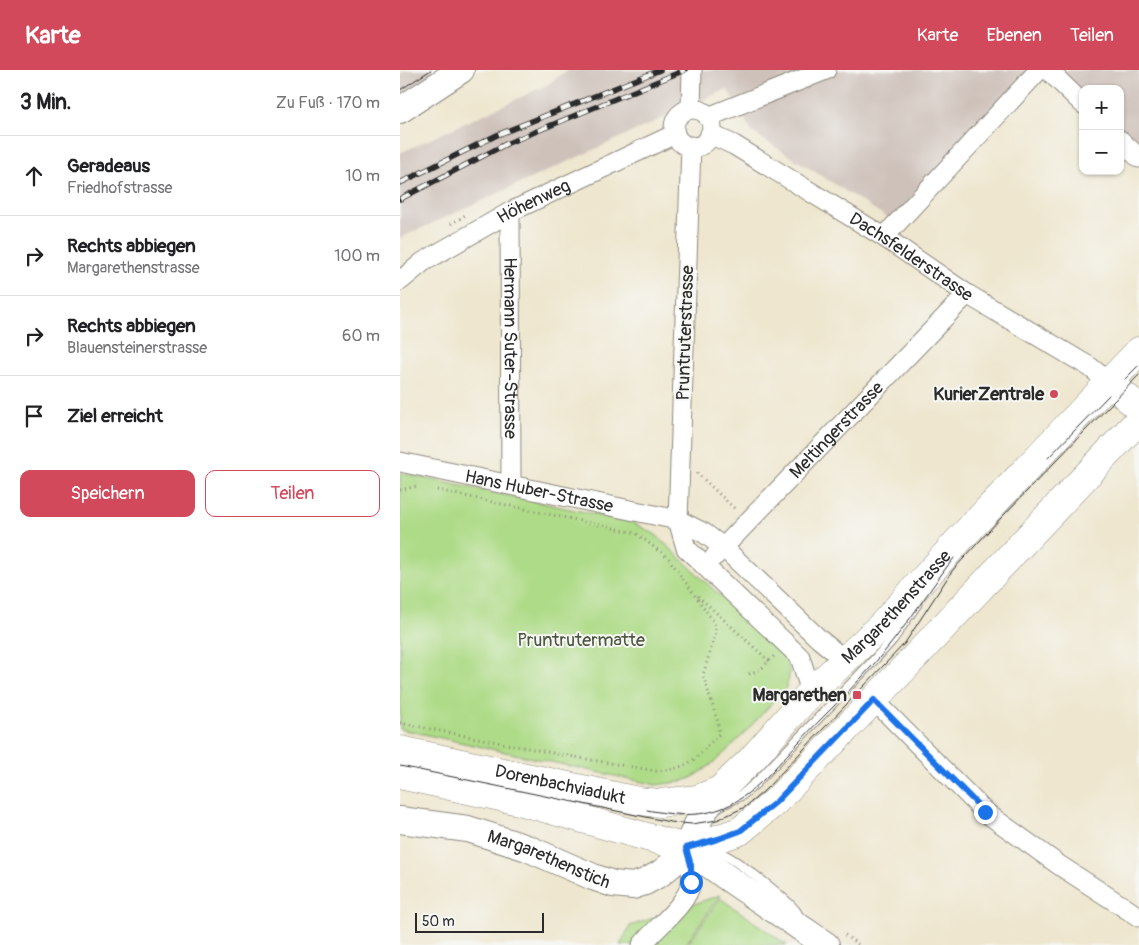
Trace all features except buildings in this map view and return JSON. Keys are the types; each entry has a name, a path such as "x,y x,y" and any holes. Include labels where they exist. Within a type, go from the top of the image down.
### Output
{"main road":[{"path":"400,110 461,70"},
{"name":"Margarethenstrasse","path":"686,848 705,804 752,759 811,692 846,661 1139,352"},
{"path":"1110,383 1139,408"},
{"path":"686,848 740,831 776,802 1139,420"},
{"name":"Dorenbachviadukt","path":"400,750 638,800 660,803 698,799 705,804"},
{"name":"Dorenbachviadukt","path":"400,775 519,801 686,848"},
{"name":"Margarethenstich","path":"400,820 468,829 527,848 594,878 613,884 633,886 661,873 686,848"},
{"path":"686,848 826,945"}],"street":[{"path":"692,70 700,114 703,144 691,146 682,142 675,134 675,123 681,113 700,114 826,70"},
{"path":"884,237 1039,70"},
{"path":"1048,70 1079,100"},
{"name":"Dachsfelderstrasse","path":"700,114 734,146 884,237 968,294 1090,368 1110,383"},
{"name":"Höhenweg","path":"400,281 423,262 510,212 675,134"},
{"path":"1124,144 1139,158"},
{"name":"Pruntruterstrasse","path":"691,146 678,520 686,548 800,656 811,692"},
{"name":"Hermann Suter-Strasse","path":"510,212 511,485"},
{"name":"Meltingerstrasse","path":"705,566 968,294"},
{"name":"Hans Huber-Strasse","path":"400,462 678,520"},
{"path":"678,520 704,533 723,547 819,639 846,661"},
{"path":"874,700 985,812 1059,866 1139,917"},
{"path":"642,945 686,896 691,882 691,865 686,848"}],"lane":[{"path":"705,804 735,799 751,788 857,679 892,640 915,608 933,570"},
{"path":"638,800 648,806 674,811"}],"path":[{"path":"680,457 748,521"},
{"path":"400,490 417,485 426,487"},
{"path":"400,724 563,755 656,770 672,770 689,764 719,734 718,723 704,675 716,632 714,622 694,592 668,559 636,533 436,489"},
{"path":"694,592 769,661"},
{"path":"749,674 762,669 787,643"}],"shaded area":[{"path":"407,70 442,70 400,95 400,74"},
{"path":"567,70 1033,70 891,220 752,132 727,89 400,238 400,153 547,85"},
{"path":"1057,70 1139,70 1139,150 1124,136 1124,85 1079,85 1079,91"}],"green space":[{"name":"Pruntrutermatte","path":"400,473 632,522 656,535 785,657 789,673 785,689 730,748 705,769 693,777 684,780 656,785 400,729"},
{"path":"720,895 685,945 620,945 630,926"},
{"path":"720,898 787,945 687,945"}],"tram line":[{"path":"400,90 431,70"},
{"path":"1125,379 1139,365"},
{"path":"400,766 670,822 692,824 717,820 745,807 764,791 905,643 952,571 1139,375"},
{"path":"1048,458 1109,395"},
{"path":"647,810 677,814 706,813 725,807 756,787 883,654 954,558"}],"railway":[{"path":"400,183 497,135 660,70"},
{"path":"400,199 508,143 685,70"}],"place":[{"name":"KurierZentrale","path":"1054,394"},
{"name":"Margarethen","path":"857,695"}],"route":[{"path":"691,882 691,865 686,848 740,831 776,802 874,700 985,812"}]}
